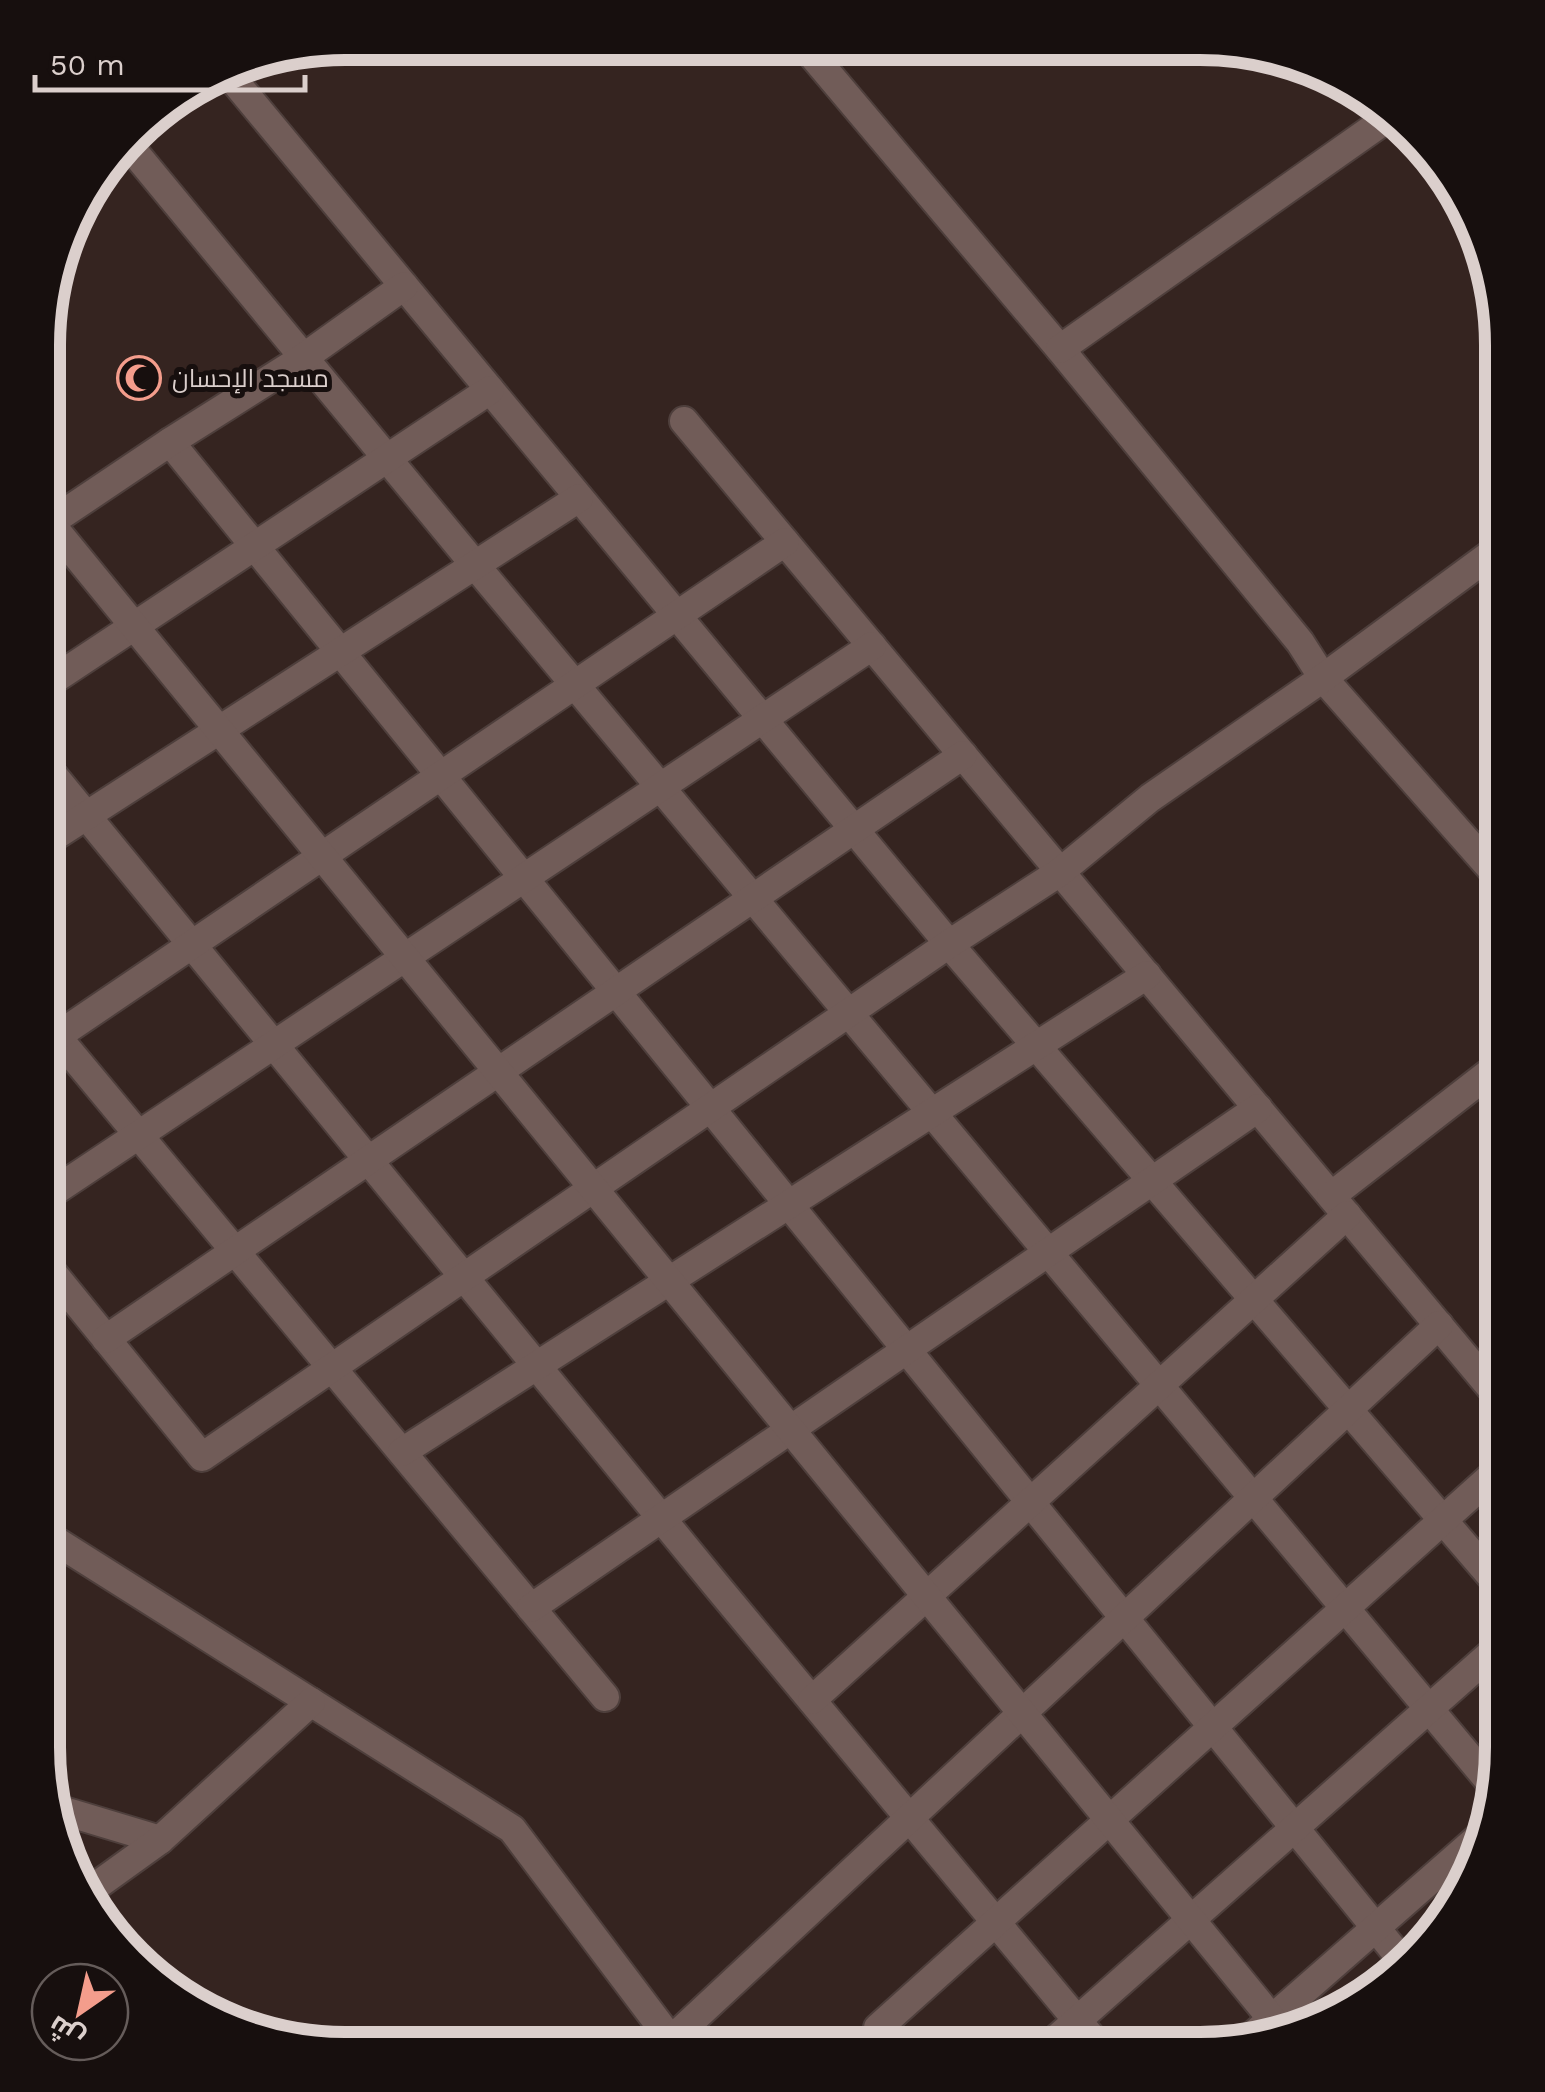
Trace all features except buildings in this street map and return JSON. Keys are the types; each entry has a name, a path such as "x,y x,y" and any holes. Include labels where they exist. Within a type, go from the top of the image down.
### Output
{"street":[{"path":"816,60 1060,349 1300,642 1323,678 1485,862"},
{"path":"235,82 949,944 1484,1568"},
{"path":"1060,349 1379,124"},
{"path":"135,153 1483,1774"},
{"path":"60,513 303,358 404,286"},
{"path":"60,675 490,390"},
{"path":"684,421 1484,1379"},
{"path":"170,442 1396,1953"},
{"path":"60,833 580,498"},
{"path":"60,539 1274,2022"},
{"path":"60,1026 192,944 785,542"},
{"path":"60,1281 202,1456 1060,872 1150,798 1485,559"},
{"path":"60,1187 872,646"},
{"path":"106,1338 963,755"},
{"path":"60,783 1087,2032"},
{"path":"402,1452 1147,975"},
{"path":"60,1047 138,1135 605,1698"},
{"path":"812,1700 1254,1300 1339,1206 1484,1078"},
{"path":"531,1608 1258,1108"},
{"path":"687,2032 910,1818 1439,1326"},
{"path":"881,2032 878,2028 1484,1483"},
{"path":"60,1544 512,1830 665,2032"},
{"path":"1064,2032 1484,1660"},
{"path":"96,1887 160,1840 311,1702"},
{"path":"68,1812 160,1840"},
{"path":"1282,2020 1375,1928 1466,1848"}],"place":[{"name":"مسجد الإحسان","path":"139,378"}]}
